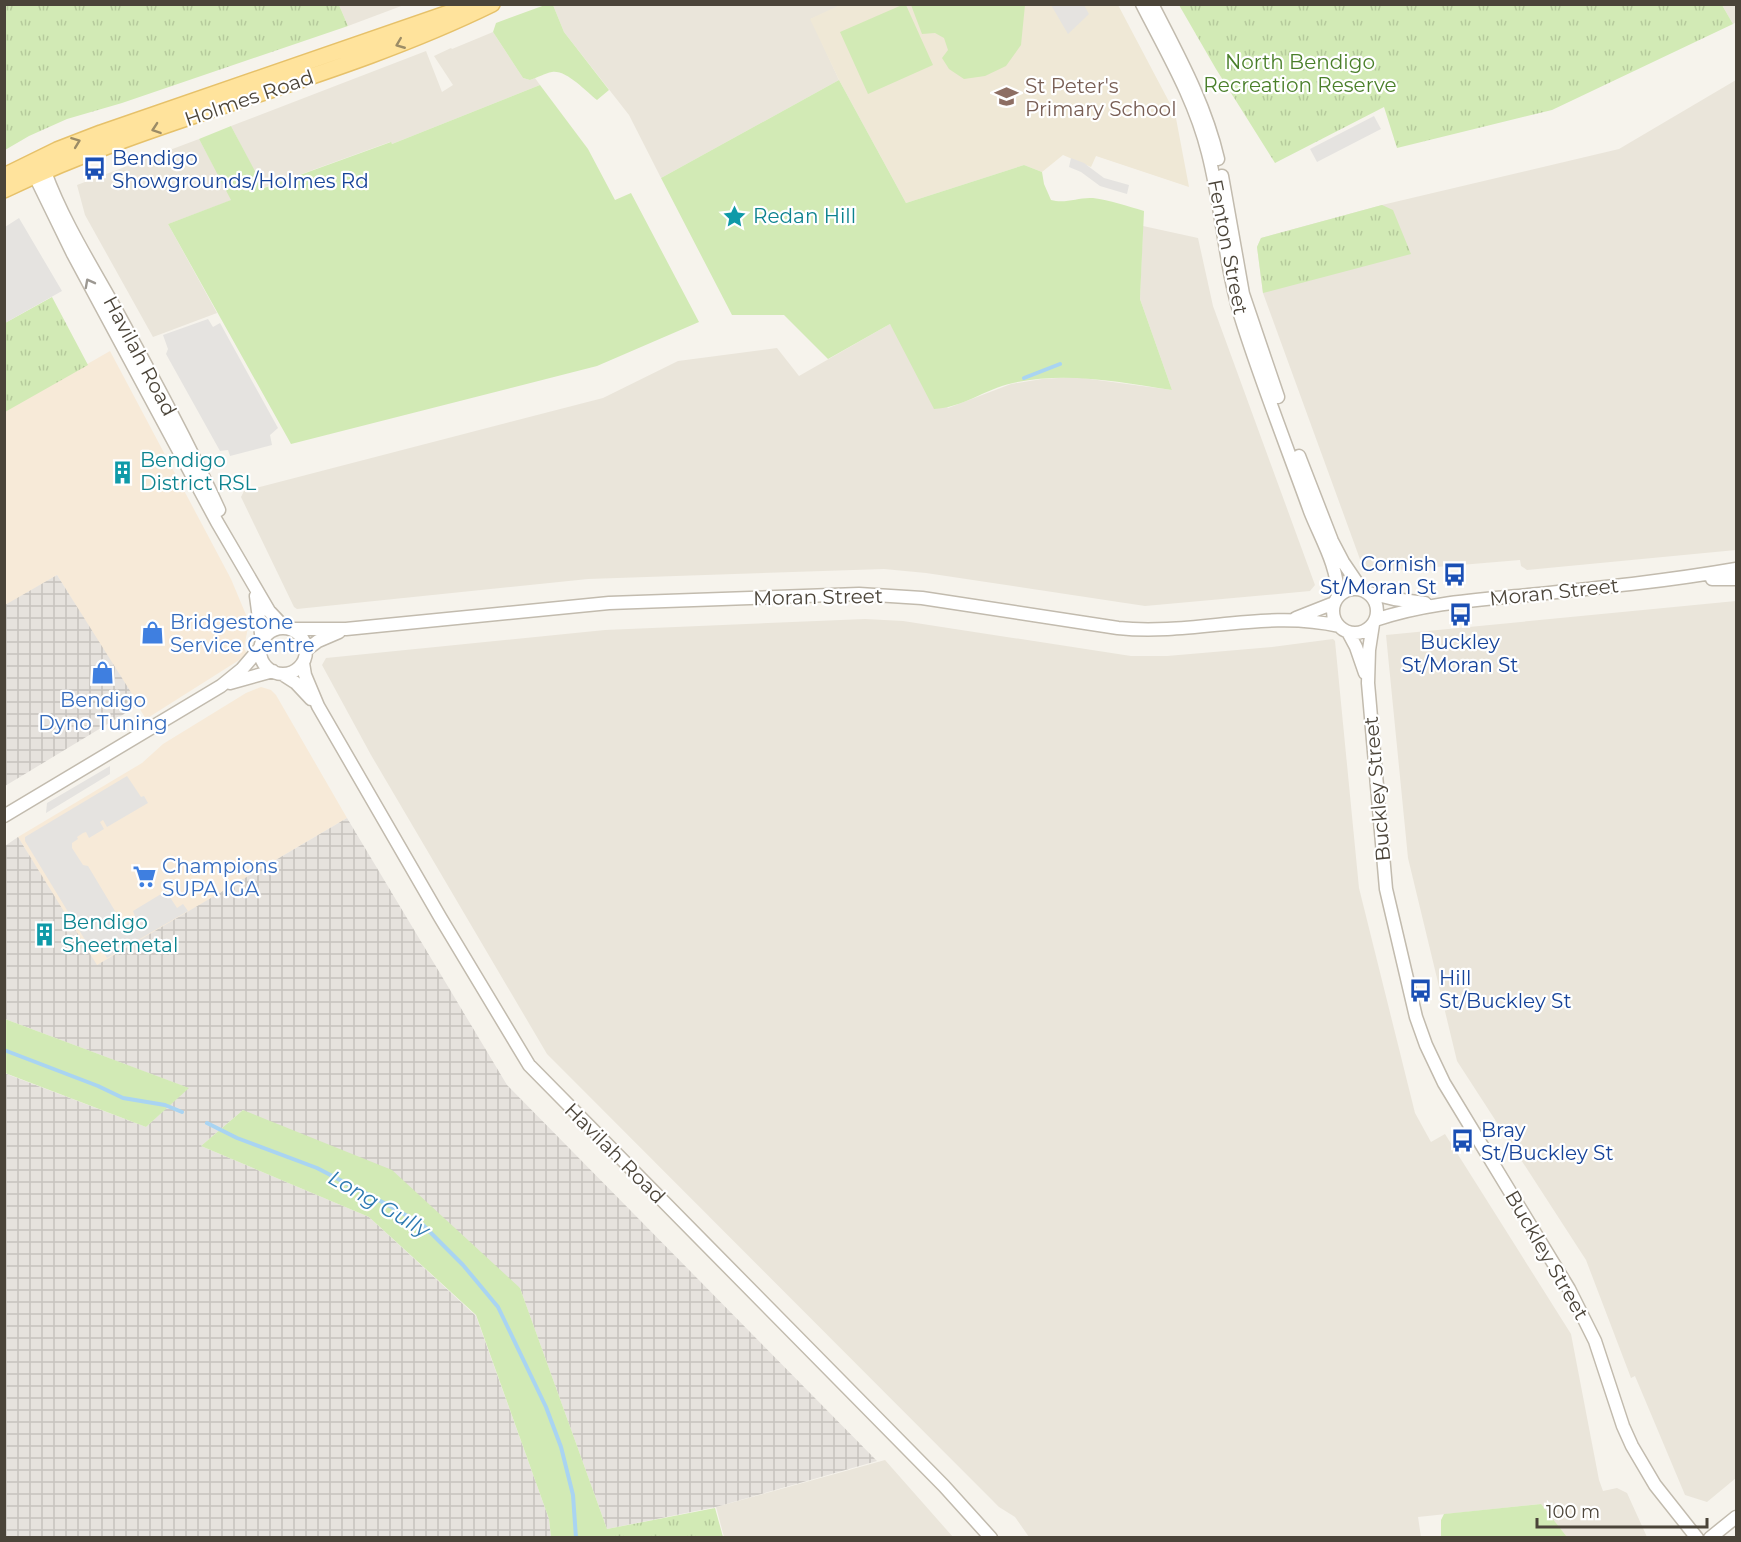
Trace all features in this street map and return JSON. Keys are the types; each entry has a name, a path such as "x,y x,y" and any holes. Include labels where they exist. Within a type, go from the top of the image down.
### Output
{"main road":[{"name":"Holmes Road","path":"4,190 38,167 101,133 474,4"},
{"name":"Holmes Road","path":"4,176 114,144 354,62 467,17 492,4"}],"street":[{"name":"Fenton Street","path":"1142,4 1189,95 1199,121 1212,171 1238,309 1307,502 1331,562 1336,578 1336,600"},
{"name":"Fenton Street","path":"1152,4 1209,122 1222,178 1243,294 1290,432 1332,541 1343,562 1365,592"},
{"name":"Havilah Road","path":"38,167 197,461 254,586 272,614 288,628"},
{"name":"Moran Street","path":"1374,622 1396,612 1436,604 1672,580 1737,569"},
{"name":"Moran Street","path":"1672,580 1737,579"},
{"name":"Havilah Road","path":"254,586 261,645"},
{"path":"1349,589 1365,592 1376,605 1374,622 1362,632 1343,629 1333,615 1336,600 1349,589"},
{"name":"Moran Street","path":"1365,592 1394,599 1436,604"},
{"name":"Moran Street","path":"288,628 346,629 609,603 859,594 922,598 1118,628 1148,630 1289,619 1307,615 1336,600"},
{"name":"Moran Street","path":"1289,619 1343,629"},
{"name":"Buckley Street","path":"1374,622 1369,650 1368,683 1386,889 1416,1017 1444,1083 1569,1289 1595,1341 1632,1446 1655,1485 1697,1538"},
{"path":"4,816 221,686 242,669 271,631 288,628 301,637 306,650 303,663 294,671 248,677 221,686"},
{"name":"Moran Street","path":"306,650 318,641 346,629"},
{"name":"Buckley Street","path":"1343,629 1359,655 1368,683"},
{"path":"261,645 263,662 278,672"},
{"name":"Havilah Road","path":"303,663 305,675 318,706 440,917 530,1065 944,1486 992,1538"},
{"name":"Havilah Road","path":"278,672 301,688 318,706"},
{"path":"1710,1538 1737,1517"}],"shaded area":[{"name":"St Peter's Primary School","path":"842,4 1118,5 1175,113 1189,187 1096,156 1091,167 1063,155 1042,172 1024,165 906,203 839,80 810,19"},
{"path":"339,5 404,5 348,26"},
{"path":"553,5 842,5 811,19 839,80 661,178 629,115 564,32"},
{"path":"1051,5 1084,5 1089,14 1068,34"},
{"path":"1722,5 1736,5 1736,22 1733,24"},
{"path":"493,32 523,78 530,80 535,78 540,85 392,144 390,142 263,188 231,126 426,51 442,92 453,85 434,56"},
{"path":"1736,80 1736,550 1527,570 1521,566 1520,560 1365,573 1263,293 1257,247 1261,238 1382,205 1619,149"},
{"path":"1374,116 1381,129 1317,162 1310,149"},
{"path":"199,139 232,200 168,224 217,313 153,337 85,215 77,185"},
{"path":"1071,158 1084,163 1104,178 1129,185 1127,194 1100,186 1081,172 1069,167"},
{"path":"19,218 62,291 5,323 5,227"},
{"path":"1143,226 1198,238 1213,306 1315,585 1310,591 1145,606 926,573 884,569 588,579 297,609 241,497 244,491 603,398 678,361 777,348 799,376 890,324 948,408 1011,384 1042,379 1075,377 1172,390 1140,299"},
{"path":"208,319 213,327 220,323 278,428 270,435 272,445 230,456 228,450 220,451 166,354 168,349 163,335"},
{"path":"110,351 231,579 249,622 244,648 247,654 244,657 146,719 57,575 5,606 4,412"},
{"path":"57,575 139,705 5,786 5,605"},
{"path":"1736,601 1736,1478 1707,1502 1685,1495 1635,1376 1631,1378 1586,1260 1457,1061 1408,858 1386,635"},
{"path":"865,619 903,621 1131,656 1167,656 1333,639 1335,641 1359,888 1415,1113 1431,1142 1445,1134 1571,1334 1603,1491 1617,1488 1627,1493 1647,1537 1567,1537 1540,1504 1418,1517 1421,1537 1029,1537 1015,1517 999,1507 547,1054 371,755 322,665 326,658 605,630"},
{"path":"261,687 271,690 276,695 347,818 96,966 18,837 142,763 163,744 246,693"},
{"path":"110,766 110,774 46,813 47,803"},
{"path":"127,776 141,797 144,796 148,803 107,827 103,820 100,822 104,829 89,838 86,832 83,833 72,843 72,848 83,865 88,866 124,926 136,919 133,911 166,891 177,908 183,904 188,911 107,958 103,951 93,953 25,841 25,837"},
{"path":"347,818 507,1085 877,1461 716,1507 607,1529 520,1288 243,1110 201,1146 369,1217 476,1316 549,1519 551,1537 5,1537 4,1073 146,1127 188,1088 5,1019 5,846 18,837 97,965"},
{"path":"885,1460 953,1537 724,1537 716,1507"}],"green space":[{"path":"5,4 339,5 348,26 122,103 67,119 5,150"},
{"path":"545,5 553,5 564,32 609,90 597,100 576,82 558,72 530,80 523,78 493,32 496,23"},
{"path":"906,5 933,65 868,94 840,32"},
{"path":"911,5 1025,5 1021,45 1006,66 985,76 964,79 949,69 942,58 948,50 944,38 935,33 922,34"},
{"name":"North Bendigo Recreation Reserve","path":"1179,5 1722,5 1733,24 1552,110 1397,148 1384,107 1275,163"},
{"path":"839,80 906,203 1024,165 1042,172 1051,200 1093,198 1144,211 1140,299 1172,390 1112,381 1053,378 1013,383 964,402 934,409 890,324 828,359 784,315 732,315 661,178"},
{"path":"540,85 588,149 615,200 631,193 699,322 597,366 291,444 168,224 231,200 199,139 231,126 264,188 391,142 392,144"},
{"path":"1382,205 1393,210 1411,254 1263,293 1257,247 1261,238"},
{"path":"52,297 88,365 5,412 5,323"},
{"path":"5,1019 189,1088 146,1127 5,1073"},
{"path":"243,1110 392,1170 520,1288 607,1529 607,1537 551,1537 549,1519 476,1315 369,1217 201,1146"},
{"path":"1541,1504 1567,1537 1441,1537 1441,1520 1444,1514"},
{"path":"715,1508 723,1537 607,1537 607,1529"}],"waterway":[{"path":"1024,378 1060,364"},
{"name":"Long Gully","path":"4,1050 123,1098 165,1105 182,1112"},
{"name":"Long Gully","path":"207,1123 237,1138 317,1168 388,1205 423,1225 463,1265 498,1307 546,1407 561,1447 573,1495 576,1538"}],"place":[{"name":"St Peter's Primary School","path":"1007,97"},
{"name":"Bendigo Showgrounds/Holmes Rd","path":"94,169"},
{"name":"Redan Hill","path":"735,216"},
{"name":"Bendigo District RSL","path":"122,472"},
{"name":"Cornish St/Moran St","path":"1455,575"},
{"name":"Buckley St/Moran St","path":"1460,615"},
{"name":"Bridgestone Service Centre","path":"152,633"},
{"name":"Bendigo Dyno Tuning","path":"103,672"},
{"name":"Champions SUPA IGA","path":"144,877"},
{"name":"Bendigo Sheetmetal","path":"44,934"},
{"name":"Hill St/Buckley St","path":"1421,990"},
{"name":"Bray St/Buckley St","path":"1463,1141"}]}
